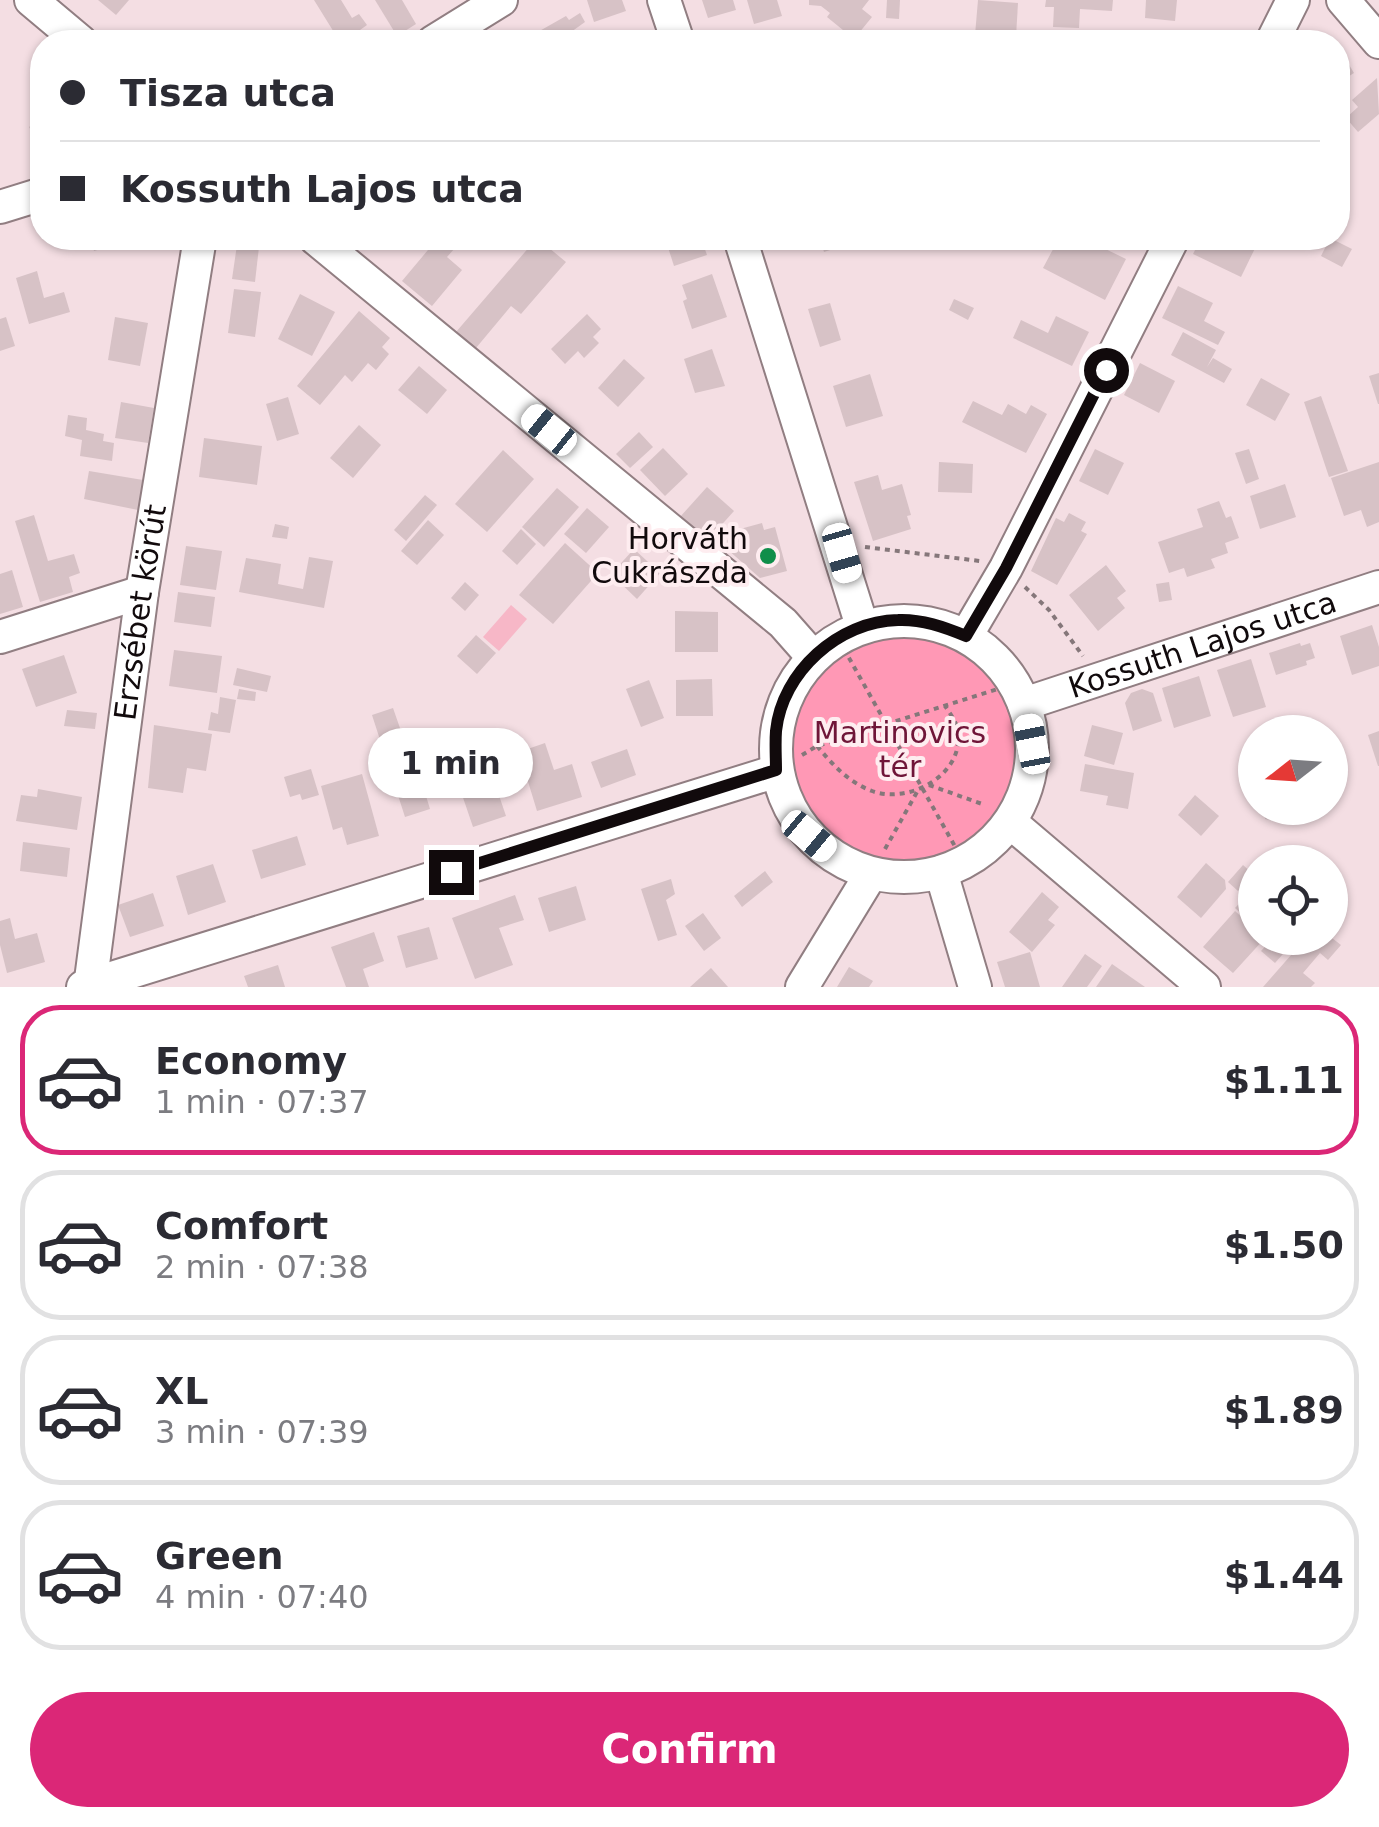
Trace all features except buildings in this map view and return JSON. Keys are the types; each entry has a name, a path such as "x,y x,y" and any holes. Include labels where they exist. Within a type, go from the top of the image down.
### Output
{"street":[{"path":"31,0 67,30"},
{"path":"452,30 501,0"},
{"path":"664,0 674,30"},
{"path":"1278,30 1294,0"},
{"path":"1343,0 1379,42"},
{"path":"0,206 30,197"},
{"name":"Erzsébet körút","path":"88,986 142,592 198,250"},
{"path":"329,250 783,623 838,640"},
{"path":"743,250 838,640"},
{"path":"966,636 1006,568 1167,250"},
{"name":"Kossuth Lajos utca","path":"1019,694 1379,588"},
{"path":"0,637 142,592"},
{"path":"897,620 933,623 966,636 993,656 1019,694 1032,744 1028,784 1010,822 990,845 953,867 906,878 871,874 837,860 809,836 788,806 776,770 776,729 788,690 838,640 897,620"},
{"path":"88,986 776,770"},
{"path":"1010,822 1204,987"},
{"path":"953,867 975,987"},
{"path":"802,987 871,874"}],"path":[{"path":"838,640 923,788 953,867"},
{"path":"776,770 818,746 945,706 1019,694"},
{"path":"871,874 923,788 956,754 957,727 945,706"},
{"path":"818,746 834,767 876,793 923,788 996,809 1010,822"}],"green space":[{"name":"Martinovics tér","path":"901,634 945,643 983,668 1008,706 1017,750 1008,794 983,832 945,857 901,866 857,857 819,832 794,794 785,750 794,706 819,668 857,643"}],"shaded area":[{"path":"511,605 527,619 499,651 483,637"}],"place":[{"name":"Horváth Cukrászda","path":"768,556"}],"route":[{"path":"451,872 776,770 776,729 788,690 813,656 850,631 897,620 933,623 966,636 1006,568 1106,370"}]}
